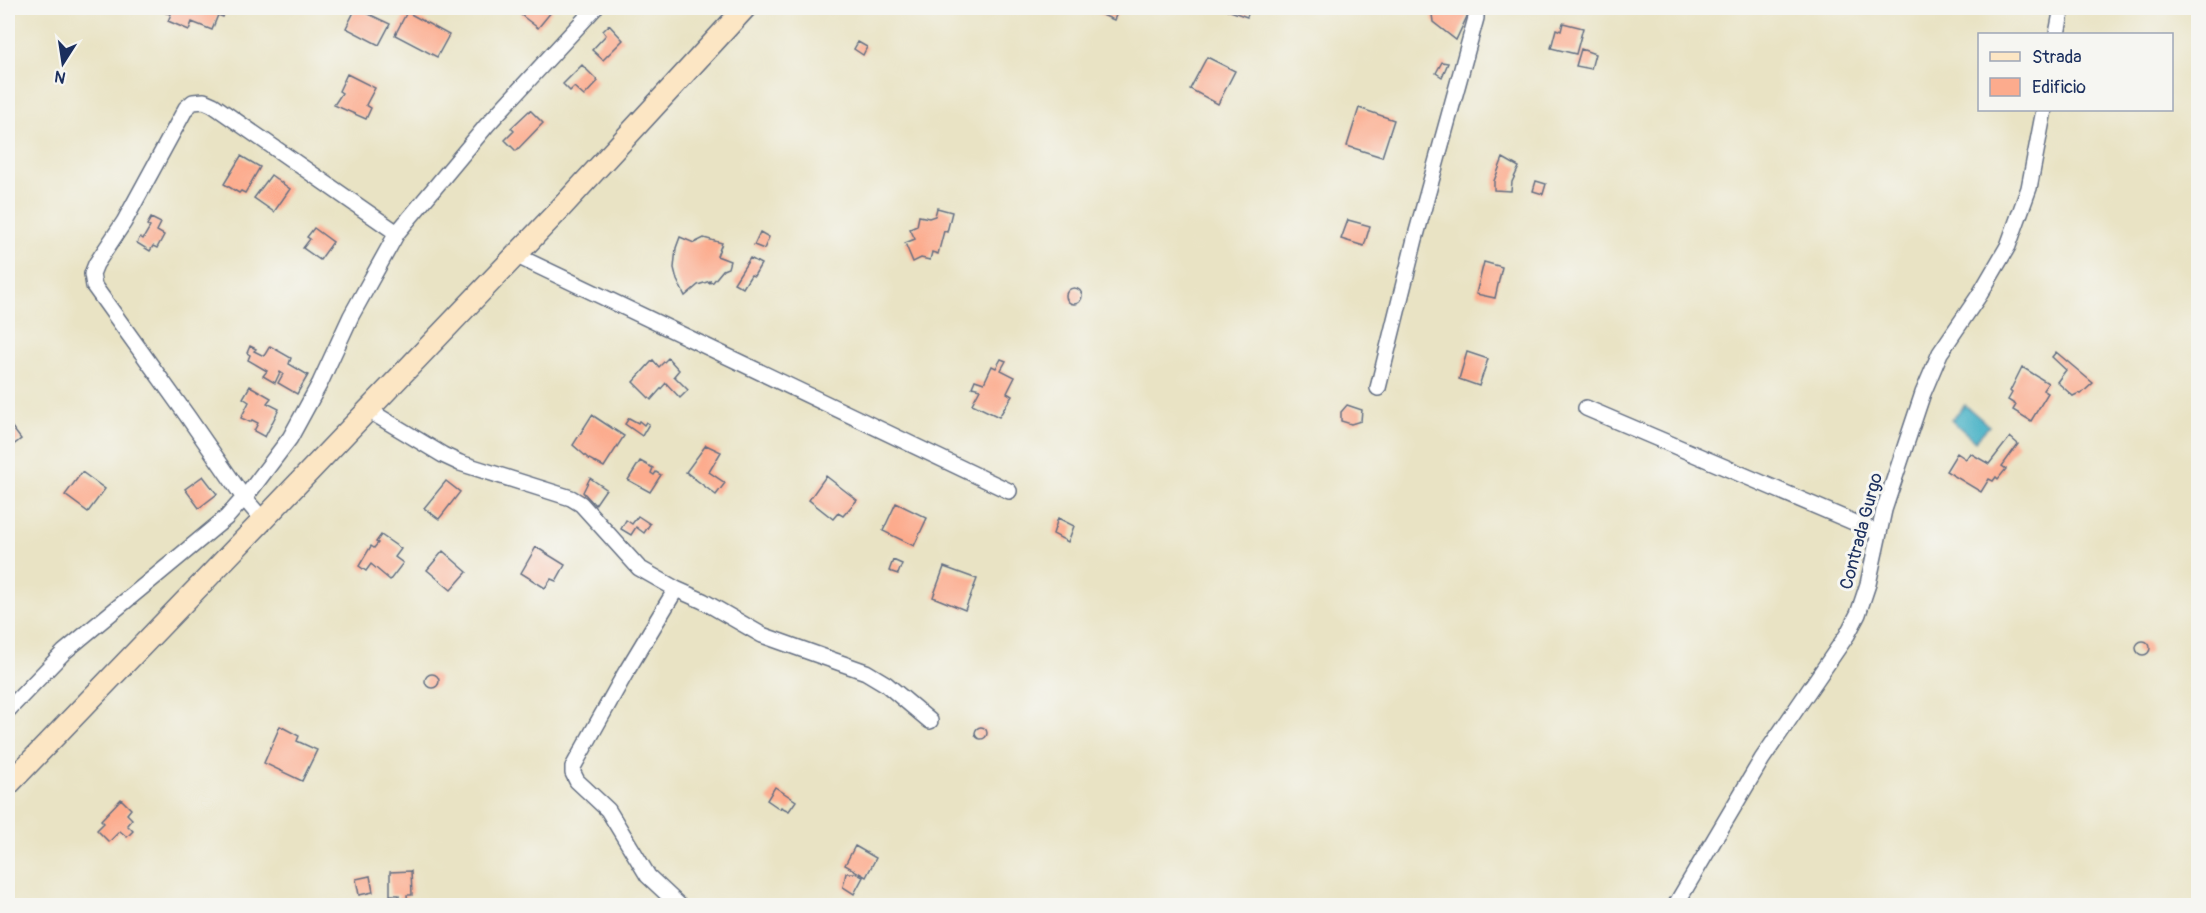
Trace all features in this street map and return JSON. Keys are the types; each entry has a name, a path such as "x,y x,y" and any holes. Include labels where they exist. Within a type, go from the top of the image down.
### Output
{"main road":[{"path":"8,784 559,210 745,8"}],"street":[{"path":"8,710 64,652 226,517 244,498 290,438 320,383 351,316 397,233 487,125 596,8"},
{"path":"1378,388 1415,238 1476,18 1476,8"},
{"path":"2057,33 2062,8"},
{"path":"263,520 244,498 94,286 92,274 96,264 124,222 186,108 193,102 204,101 213,105 397,233"},
{"name":"Contrada Gurgo","path":"1675,906 1762,759 1858,614 1868,584 1887,499 1923,393 1940,353 1980,294 2008,246 2029,188 2044,111"},
{"path":"515,255 1010,491"},
{"path":"1586,408 1879,533"},
{"path":"368,410 443,456 571,498 580,504 639,568 676,589 703,600 762,635 866,672 886,684 930,721"},
{"path":"676,589 621,681 573,767 573,773 577,781 608,810 648,876 680,906"}],"water":[{"path":"1965,405 1989,426 1975,441 1951,420"}],"building":[{"path":"168,8 226,8 223,17 218,15 212,30 192,22 189,30 168,21 171,14 166,13"},
{"path":"356,8 390,24 379,45 346,28"},
{"path":"527,8 547,8 552,11 538,28 521,15"},
{"path":"1086,8 1119,8 1114,20"},
{"path":"1222,8 1250,8 1247,17"},
{"path":"1438,8 1467,8 1470,10 1456,40 1433,22 1432,14"},
{"path":"407,12 449,35 437,57 395,35"},
{"path":"1563,23 1583,28 1576,54 1551,48 1556,29 1561,31"},
{"path":"609,25 623,40 603,60 592,50 606,35 603,31"},
{"path":"858,42 867,47 863,55 854,49"},
{"path":"1581,49 1595,54 1591,69 1576,66"},
{"path":"1207,57 1235,71 1218,104 1190,89"},
{"path":"1442,62 1448,63 1442,77 1436,73"},
{"path":"582,65 598,81 584,96 574,87 570,91 563,84"},
{"path":"347,74 375,88 366,105 371,108 366,119 334,105 342,93 339,91"},
{"path":"1359,108 1394,120 1382,157 1347,146"},
{"path":"530,110 543,123 516,151 505,140 514,131 511,128"},
{"path":"241,156 260,167 245,193 241,191 239,193 224,184"},
{"path":"1503,158 1519,167 1512,182 1511,191 1494,190 1494,181"},
{"path":"271,175 290,189 274,212 254,198"},
{"path":"1536,181 1546,184 1543,194 1533,191"},
{"path":"937,208 952,212 938,254 932,252 930,260 921,258 913,262 905,243 915,239 910,229 917,226 919,216 929,218 935,216"},
{"path":"151,218 161,223 157,231 164,235 157,248 153,246 150,251 137,243 140,237 143,239 150,227 147,225"},
{"path":"1348,220 1370,226 1364,246 1341,239"},
{"path":"314,228 333,242 320,260 303,248"},
{"path":"760,232 769,237 764,249 754,245"},
{"path":"680,237 694,243 704,238 722,243 717,256 730,261 728,268 723,270 713,282 698,285 685,296 674,268 676,248"},
{"path":"750,258 761,264 743,288 734,283"},
{"path":"1484,262 1502,267 1495,298 1476,294"},
{"path":"1074,288 1082,296 1074,304 1066,296"},
{"path":"250,346 264,356 270,346 291,358 289,364 308,375 297,394 278,383 283,374 280,372 275,383 263,376 267,371 248,360 250,355 247,353"},
{"path":"1467,352 1488,359 1479,386 1459,379"},
{"path":"2056,352 2093,383 2081,394 2073,396 2057,382 2066,370 2052,357"},
{"path":"668,358 679,370 674,376 688,390 680,398 666,383 651,400 633,382 653,360 659,367"},
{"path":"1001,359 1006,361 1001,370 1015,377 1007,393 1012,396 999,417 972,404 980,389 972,387 975,380 984,383 992,366 996,368"},
{"path":"2022,367 2048,383 2043,390 2048,393 2031,421 2013,410 2016,405 2008,400"},
{"path":"250,386 271,398 267,403 279,409 265,437 254,431 258,423 241,418 249,402 243,398"},
{"path":"1347,405 1362,410 1361,421 1351,424 1341,421 1341,412"},
{"path":"592,415 624,436 604,467 589,459 573,445"},
{"path":"629,418 644,425 646,422 649,424 642,436 625,424"},
{"path":"8,422 21,439 8,449"},
{"path":"2010,437 2018,444 2002,466 2006,469 1998,479 1996,477 1993,481 1989,479 1981,492 1946,471 1957,453 1966,459 1970,453 1989,464"},
{"path":"706,445 721,452 709,472 725,483 716,495 686,472"},
{"path":"640,461 653,468 651,473 654,475 656,472 661,475 650,492 628,480"},
{"path":"82,472 105,489 88,512 65,495"},
{"path":"203,476 217,494 199,508 185,489"},
{"path":"826,476 857,500 843,516 838,513 833,519 809,500"},
{"path":"590,478 606,489 595,505 583,492"},
{"path":"446,481 460,492 439,519 424,508"},
{"path":"896,503 927,518 914,546 883,531"},
{"path":"638,516 650,524 644,533 636,527 631,535 621,529 626,520 632,524"},
{"path":"1058,518 1074,526 1068,542 1053,534"},
{"path":"381,535 401,549 395,557 403,563 390,580 371,564 366,571 359,566 371,546 374,548 378,543 376,542"},
{"path":"536,547 565,565 556,581 551,579 545,588 521,573"},
{"path":"443,551 467,572 451,590 427,570"},
{"path":"893,560 902,564 898,574 889,571"},
{"path":"944,567 977,579 965,610 933,597"},
{"path":"2143,641 2148,643 2150,648 2148,653 2143,655 2138,653 2136,648 2138,643"},
{"path":"432,674 437,676 439,681 437,686 432,688 427,686 425,681 427,676"},
{"path":"280,726 299,736 297,741 317,750 302,781 264,763"},
{"path":"981,727 987,733 981,739 975,733"},
{"path":"775,787 796,801 789,811 781,807 780,809 767,800"},
{"path":"121,799 131,809 127,814 132,819 127,825 133,831 127,837 120,831 109,842 97,830 104,823 101,820"},
{"path":"855,846 876,858 866,877 845,865"},
{"path":"411,871 412,895 407,895 408,905 399,905 399,895 390,895 390,872"},
{"path":"846,873 855,873 863,877 854,894 843,887"},
{"path":"370,876 373,892 359,895 356,879"}]}
